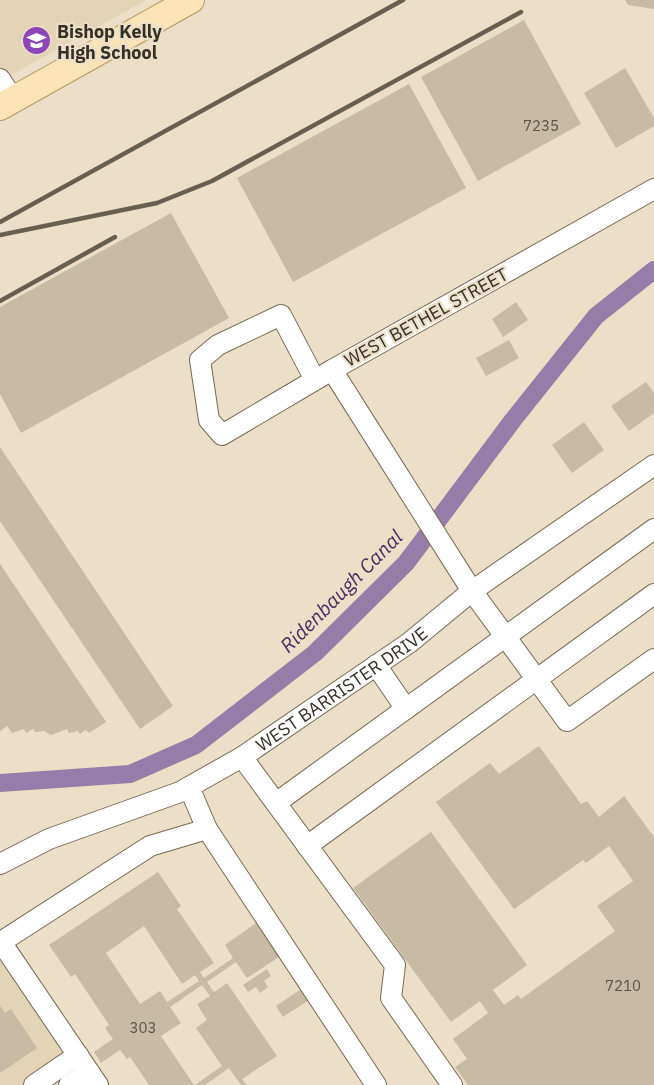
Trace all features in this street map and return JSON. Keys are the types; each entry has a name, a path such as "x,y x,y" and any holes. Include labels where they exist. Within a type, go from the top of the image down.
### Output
{"main road":[{"path":"4,106 192,0"}],"street":[{"path":"0,79 4,106"},
{"name":"WEST BETHEL STREET","path":"654,189 324,375 426,516 472,591 567,721 654,659"},
{"path":"280,315 324,375 222,435 209,420 200,360 218,345 280,315"},
{"name":"WEST BARRISTER DRIVE","path":"0,864 49,839 189,787 242,757 410,643 472,591 654,465"},
{"path":"276,803 654,529"},
{"path":"307,846 654,594"},
{"path":"376,665 406,709"},
{"path":"242,757 395,965 391,998 452,1085"},
{"path":"189,787 207,829 376,1085"},
{"path":"88,1071 1,942 150,846 207,829"},
{"path":"33,1085 88,1071"},
{"path":"69,1085 88,1071"}],"shaded area":[{"name":"Bishop Kelly High School","path":"0,0 146,0 0,81"},
{"path":"0,936 79,1049 23,1085 0,1085"}],"building":[{"path":"625,0 654,0 654,9 628,5"},
{"path":"524,20 581,124 478,181 421,77"},
{"path":"625,68 654,118 654,126 616,148 584,93"},
{"path":"409,84 466,188 293,282 237,178"},
{"path":"171,213 229,318 21,433 0,394 0,307"},
{"path":"516,302 528,320 503,337 492,319"},
{"path":"509,340 519,358 486,376 476,358"},
{"path":"646,382 654,393 654,413 629,431 611,406"},
{"path":"584,422 604,450 572,473 552,445"},
{"path":"0,447 173,706 140,729 0,521"},
{"path":"0,564 106,722 89,733 86,730 80,734 78,731 69,733 67,729 51,735 44,731 35,732 33,729 26,733 24,729 12,733 7,726 0,731"},
{"path":"539,746 581,804 587,801 599,817 624,796 654,837 654,1085 468,1085 455,1067 467,1059 453,1039 488,1013 480,1001 451,1022 353,888 431,832 527,965 493,990 504,1005 518,995 521,999 615,931 597,906 633,881 609,846 586,863 583,860 514,909 436,802 490,763 499,774"},
{"path":"158,872 181,906 177,909 214,963 200,972 204,978 233,958 225,945 256,923 279,957 247,978 236,962 207,982 214,992 227,983 277,1056 242,1079 247,1085 241,1085 229,1068 205,1085 195,1085 222,1066 196,1028 207,1020 197,1004 210,996 202,985 170,1007 181,1023 161,1036 194,1085 149,1085 130,1057 127,1059 120,1050 101,1063 94,1052 113,1039 105,1028 109,1025 75,974 71,977 49,945","holes":["144,926 182,984 195,975 199,981 167,1002 160,991 140,1004 106,953"]},
{"path":"267,969 271,976 264,981 268,987 260,993 256,987 248,992 243,985"},
{"path":"301,989 309,1000 283,1017 276,1006"},
{"path":"0,1006 5,1013 11,1009 37,1048 0,1073"}],"waterway":[{"name":"Ridenbaugh Canal","path":"0,783 130,774 196,745 315,653 406,563 513,420 596,316 654,270"}],"railway":[{"path":"0,222 403,0"},
{"path":"0,235 157,203 212,181 521,12"},
{"path":"0,301 115,237"}],"place":[{"name":"Bishop Kelly High School","path":"36,41"}]}
